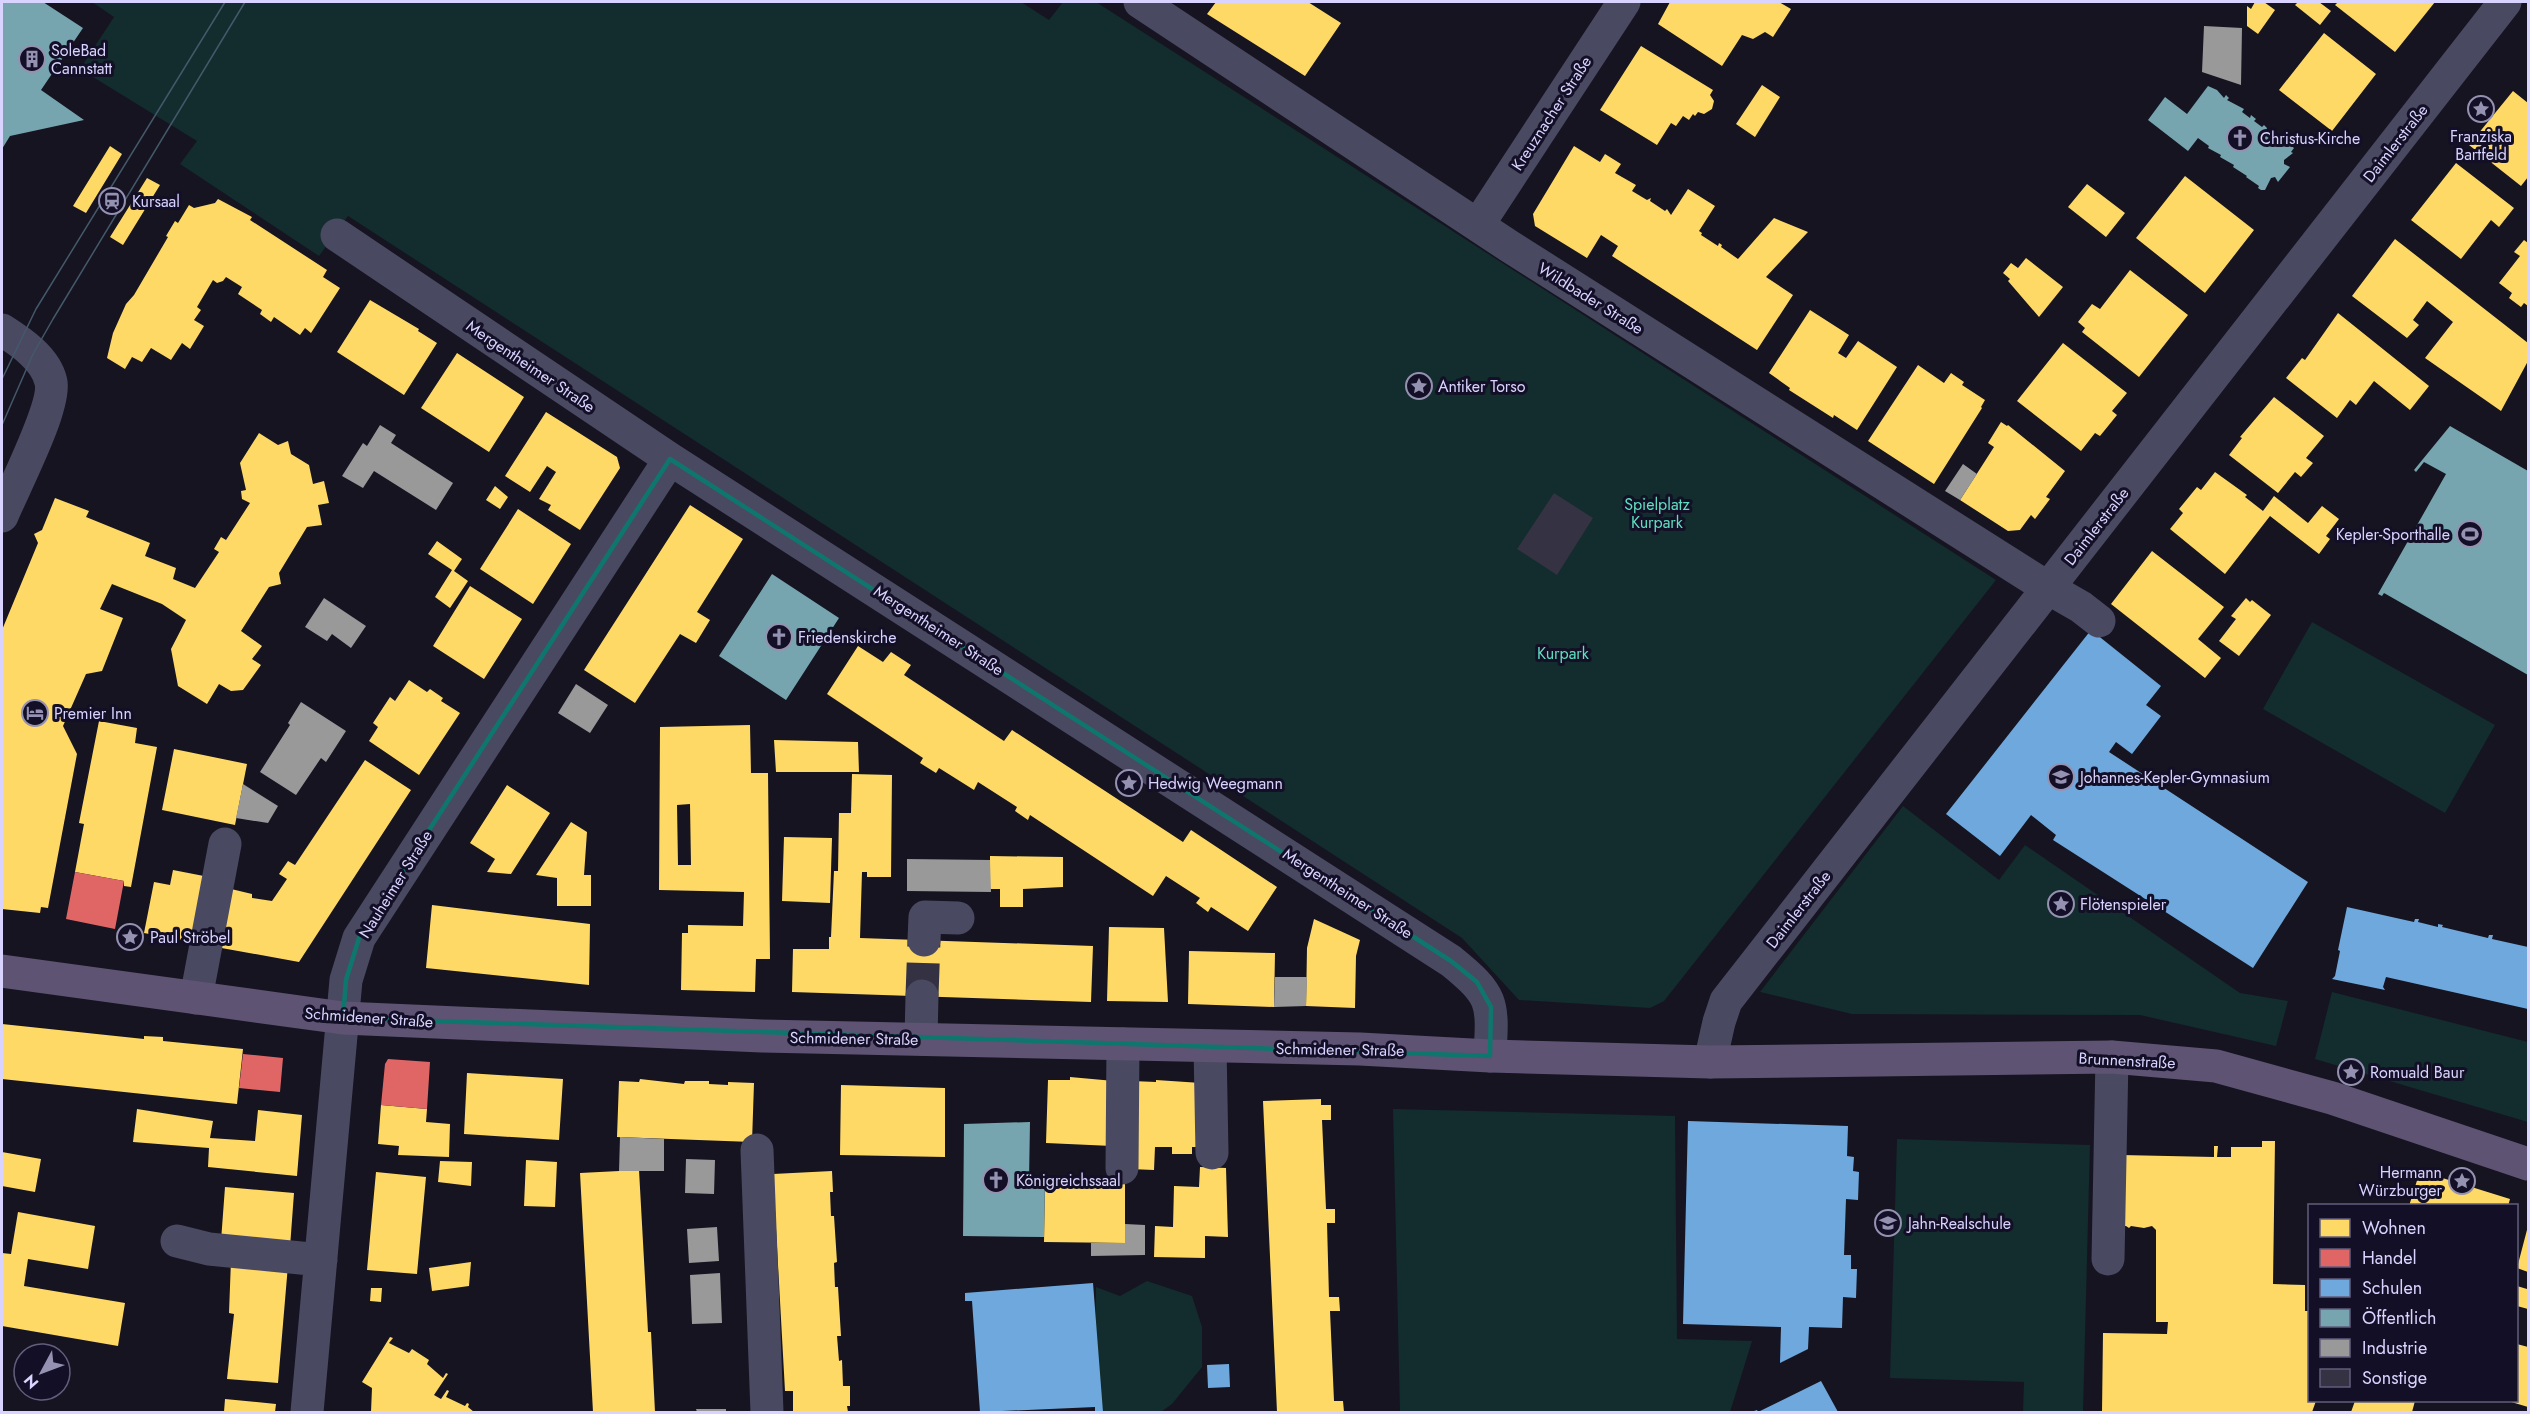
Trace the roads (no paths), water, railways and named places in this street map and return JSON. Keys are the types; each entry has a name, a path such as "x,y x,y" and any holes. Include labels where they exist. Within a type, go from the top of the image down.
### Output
{"main road":[{"name":"Schmidener Straße","path":"2,971 343,1018 762,1036 1423,1051 1490,1056 1710,1062"},
{"name":"Brunnenstraße","path":"1710,1062 2112,1057 2216,1066 2332,1098 2529,1164"}],"street":[{"name":"Wildbader Straße","path":"1140,2 1478,225 2081,607 2099,621"},
{"name":"Kreuznacher Straße","path":"1478,225 1624,2"},
{"name":"Daimlerstraße","path":"1710,1062 1726,1001 2505,2"},
{"name":"Mergentheimer Straße","path":"337,236 670,459 1451,961 1477,982 1491,1007 1490,1056"},
{"path":"2,330 19,341 45,366 51,383 50,404 2,516"},
{"name":"Nauheimer Straße","path":"307,1413 346,980 359,938 670,459"},
{"path":"196,998 225,844"},
{"path":"915,924 958,918"},
{"path":"921,1040 922,996"},
{"path":"1122,1168 1123,1044"},
{"path":"1210,1046 1212,1153"},
{"path":"2108,1259 2112,1057"},
{"path":"757,1150 767,1413"},
{"path":"177,1241 209,1249 321,1260"}],"tunnel":[{"path":"922,996 924,940"}],"tram line":[{"path":"2,379 36,309 225,2"},
{"path":"2,425 33,354 53,319 245,2"}],"place":[{"name":"SoleBad Cannstatt","path":"32,59"},
{"name":"Franziska Bartfeld","path":"2481,109"},
{"name":"Christus-Kirche","path":"2240,138"},
{"name":"Kursaal","path":"112,201"},
{"name":"Antiker Torso","path":"1419,386"},
{"name":"Kepler-Sporthalle","path":"2470,534"},
{"name":"Friedenskirche","path":"779,637"},
{"name":"Premier Inn","path":"35,713"},
{"name":"Johannes-Kepler-Gymnasium","path":"2061,777"},
{"name":"Hedwig Weegmann","path":"1129,783"},
{"name":"Flötenspieler","path":"2061,904"},
{"name":"Paul Ströbel","path":"130,937"},
{"name":"Romuald Baur","path":"2351,1072"},
{"name":"Königreichssaal","path":"996,1180"},
{"name":"Hermann Würzburger","path":"2462,1181"},
{"name":"Jahn-Realschule","path":"1888,1223"}],"park label":[{"name":"Spielplatz Kurpark","path":"1657,513"},
{"name":"Kurpark","path":"1563,653"}]}
